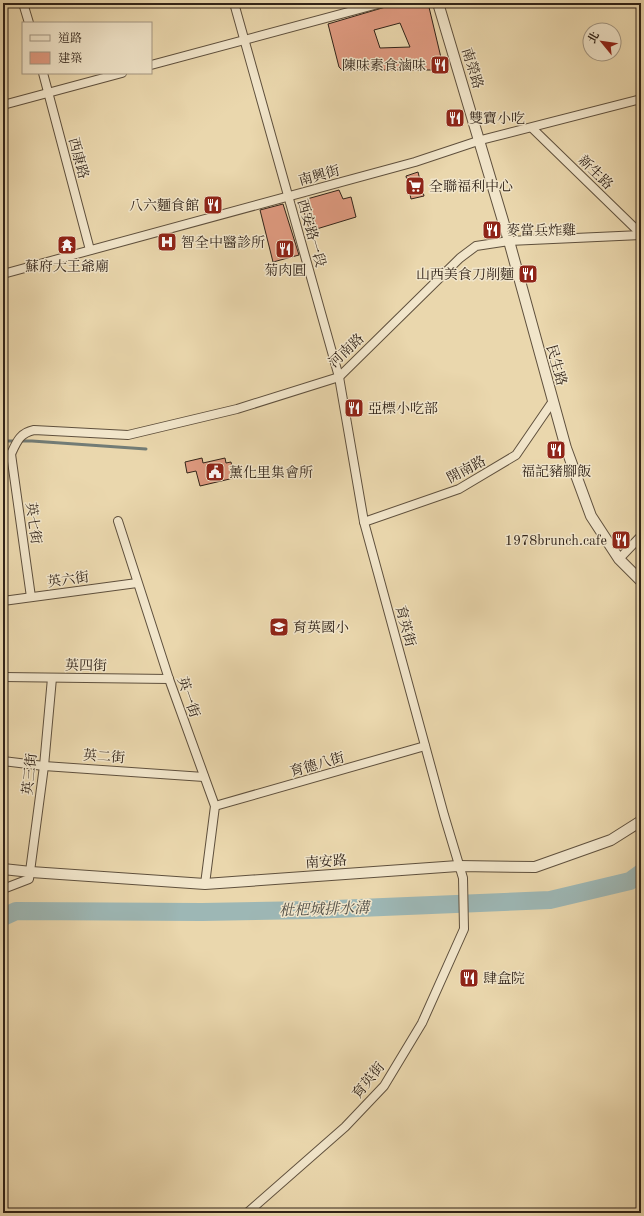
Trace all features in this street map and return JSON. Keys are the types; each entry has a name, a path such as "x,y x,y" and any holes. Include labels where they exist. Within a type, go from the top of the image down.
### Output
{"street":[{"path":"23,3 29,22"},
{"name":"西安路一段","path":"234,3 340,377"},
{"path":"152,65 382,3"},
{"name":"南榮路","path":"438,3 481,140"},
{"name":"西康路","path":"43,74 90,250"},
{"path":"3,105 118,74"},
{"name":"南興街","path":"3,274 418,162 481,140 641,99"},
{"name":"新生路","path":"532,128 641,235"},
{"name":"民生路","path":"481,140 566,448 591,516 619,559 641,581"},
{"name":"河南路","path":"7,455 20,436 26,432 34,430 128,435 237,409 340,377 460,258 476,246 510,241 641,235"},
{"name":"育英街","path":"247,1213 345,1127 384,1086 422,1023 464,929 463,878 458,866 364,522 340,377"},
{"name":"開南路","path":"364,522 460,489 516,455 553,401"},
{"name":"英七街","path":"7,455 31,597"},
{"name":"英一街","path":"118,521 169,679 215,806 205,884"},
{"path":"619,559 641,536"},
{"name":"英六街","path":"3,601 137,582"},
{"name":"英四街","path":"3,677 169,679"},
{"name":"英三街","path":"31,872 44,766 52,678"},
{"name":"育德八街","path":"215,806 425,746"},
{"name":"英二街","path":"3,761 44,766 204,777"},
{"name":"南安路","path":"3,869 205,884 458,866 534,867 612,840 641,822"},
{"path":"3,889 30,879 31,872"}],"building":[{"path":"399,3 428,3 443,66 440,70 342,70 339,67 328,24","holes":["400,23 410,47 380,48 374,30"]},
{"name":"全聯福利中心","path":"418,172 424,196 411,199 406,176"},
{"path":"339,190 343,199 351,197 356,217 310,231 302,206 307,199"},
{"path":"283,204 299,255 273,262 260,210"},
{"name":"薰化里集會所","path":"202,458 203,463 225,458 226,463 231,462 234,478 200,486 196,471 187,473 185,462"}],"waterway":[{"path":"3,443 7,441 32,441 146,449"},
{"name":"枇杷城排水溝","path":"3,917 16,911 202,912 311,910 550,900 630,881 641,873"}],"place":[{"name":"陳味素食滷味","path":"440,65"},
{"name":"雙寶小吃","path":"455,118"},
{"name":"全聯福利中心","path":"415,186"},
{"name":"八六麵食館","path":"213,205"},
{"name":"麥當兵炸雞","path":"492,230"},
{"name":"智全中醫診所","path":"167,242"},
{"name":"蘇府大王爺廟","path":"67,245"},
{"name":"菊肉圓","path":"285,249"},
{"name":"山西美食刀削麵","path":"528,274"},
{"name":"亞標小吃部","path":"354,408"},
{"name":"福記豬腳飯","path":"556,450"},
{"name":"薰化里集會所","path":"215,472"},
{"name":"1978brunch.cafe","path":"621,540"},
{"name":"育英國小","path":"279,627"},
{"name":"肆盒院","path":"469,978"}]}
